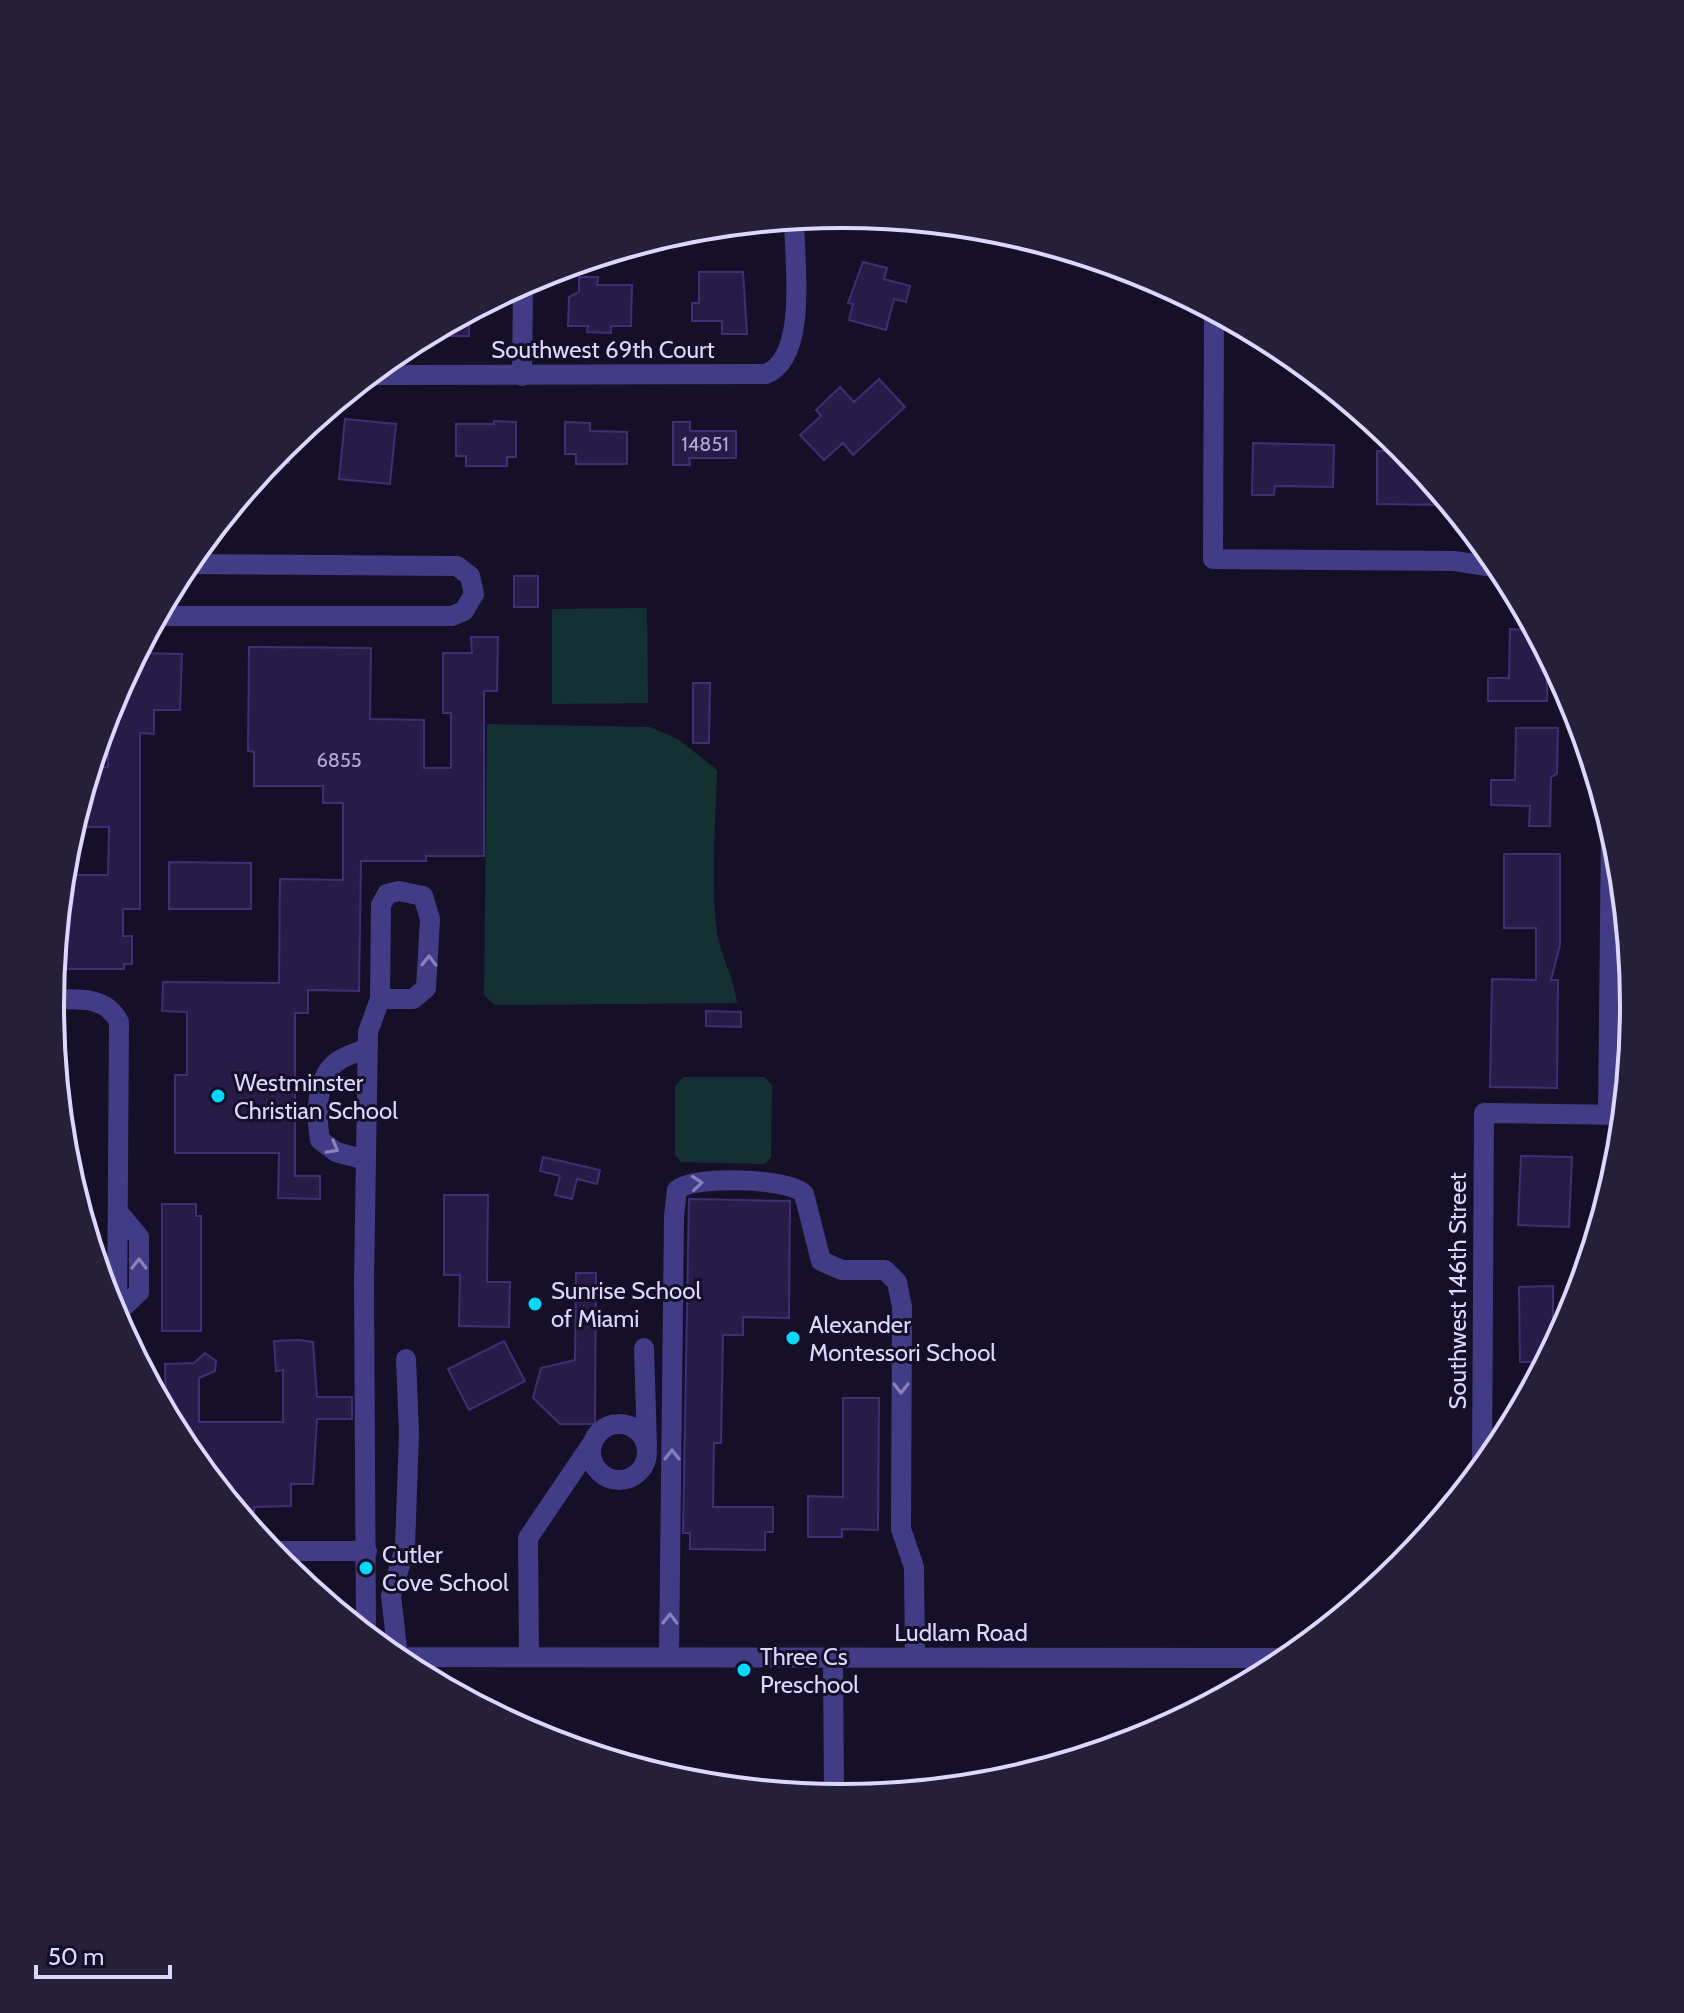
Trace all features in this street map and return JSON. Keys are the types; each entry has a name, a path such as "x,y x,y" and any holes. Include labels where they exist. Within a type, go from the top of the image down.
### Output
{"street":[{"name":"Southwest 69th Court","path":"388,375 757,376 773,371 785,362 794,331 794,230"},
{"path":"522,376 523,298"},
{"path":"1214,324 1213,559 1454,561 1483,565"},
{"path":"169,616 446,616 464,611 474,594 470,576 457,566 202,564"},
{"path":"366,1622 368,1032 380,999 380,919 384,897 399,891 417,893 423,896 430,919 426,988 413,999 380,999"},
{"path":"1612,901 1615,1083"},
{"path":"64,1000 95,1001 107,1007 119,1022 117,1289"},
{"path":"366,1160 336,1152 320,1140 317,1123 318,1099 326,1075 337,1061 368,1048"},
{"name":"Southwest 146th Street","path":"1482,1448 1484,1113 1612,1115"},
{"path":"669,1657 677,1190 691,1182 780,1182 797,1187 804,1194 821,1261 842,1270 885,1270 897,1282 902,1307 901,1529 914,1567 915,1658"},
{"path":"571,1480 632,1477 644,1465 647,1447 644,1348"},
{"path":"394,1642 391,1596 405,1547 409,1433 406,1359"},
{"path":"529,1657 528,1538 571,1480 602,1429 620,1424 639,1412 646,1396"},
{"path":"620,1424 637,1430 647,1447"},
{"path":"591,1445 593,1464 605,1477 614,1480"},
{"path":"286,1551 367,1551"},
{"name":"Ludlam Road","path":"416,1657 1266,1658"},
{"path":"833,1658 834,1784"}],"green space":[{"path":"647,608 648,703 552,704 552,609"},
{"path":"487,724 649,727 678,739 717,770 715,912 719,941 737,1003 495,1005 484,995"},
{"path":"684,1077 764,1077 772,1085 771,1157 765,1164 681,1162 675,1155 675,1086"}],"building":[{"path":"863,262 887,268 884,279 910,286 906,302 894,299 886,330 849,320 853,304 848,303"},
{"path":"699,272 743,272 747,334 722,334 722,321 692,321 692,303 699,303"},
{"path":"579,277 598,277 597,285 632,285 631,326 611,326 611,333 587,332 588,326 568,326 569,297 579,292"},
{"path":"469,324 469,336 448,336"},
{"path":"879,379 905,407 853,455 843,443 824,460 800,435 821,416 816,410 840,387 854,402"},
{"path":"345,419 396,424 390,484 339,479"},
{"path":"494,421 516,422 516,457 507,457 507,466 466,466 466,456 456,456 456,424 494,424"},
{"path":"565,422 590,423 590,431 627,432 627,464 576,464 576,454 565,454"},
{"path":"673,422 690,422 690,431 736,431 736,458 689,458 690,465 673,465"},
{"path":"1253,443 1334,445 1333,487 1275,486 1274,495 1252,495"},
{"path":"1377,451 1387,451 1436,505 1377,504"},
{"path":"514,576 538,576 538,607 514,607"},
{"path":"1510,629 1522,630 1547,678 1547,701 1488,701 1488,678 1509,678"},
{"path":"471,637 498,637 497,691 484,691 484,856 426,856 426,861 361,861 359,991 308,990 308,1013 295,1013 295,1176 320,1176 320,1199 278,1198 279,1153 175,1153 175,1075 187,1075 187,1012 162,1011 163,982 279,983 280,879 343,880 343,803 323,803 323,786 254,786 254,752 248,751 249,647 371,648 370,719 424,720 424,768 451,768 451,713 443,713 443,653 472,653"},
{"path":"149,653 182,654 180,710 154,710 154,734 140,733 140,909 123,909 123,936 132,936 132,964 124,964 124,969 65,969 76,875 108,875 109,827 86,827 102,767 108,767 108,748"},
{"path":"693,683 710,683 709,743 693,743"},
{"path":"1516,728 1558,728 1557,774 1551,777 1550,826 1529,826 1530,806 1491,805 1491,780 1515,780"},
{"path":"1504,854 1560,854 1560,945 1551,980 1558,980 1557,1088 1490,1087 1492,979 1536,980 1536,928 1504,928"},
{"path":"169,862 251,863 251,909 169,909"},
{"path":"706,1011 741,1012 741,1027 706,1026"},
{"path":"1521,1156 1572,1157 1569,1227 1518,1225"},
{"path":"543,1157 600,1170 597,1184 577,1179 572,1199 555,1195 560,1176 540,1171"},
{"path":"444,1195 488,1195 487,1282 510,1282 509,1327 459,1326 460,1275 444,1275"},
{"path":"689,1199 790,1201 789,1318 743,1317 743,1335 723,1335 721,1443 714,1443 713,1507 773,1507 773,1532 765,1532 765,1550 690,1549 690,1533 683,1533"},
{"path":"162,1204 196,1204 196,1216 201,1216 201,1331 162,1331"},
{"path":"576,1273 596,1273 595,1424 560,1424 533,1398 541,1368 575,1360"},
{"path":"1553,1286 1553,1322 1534,1362 1520,1362 1519,1287"},
{"path":"274,1341 313,1342 317,1397 352,1397 352,1419 317,1419 313,1484 291,1484 291,1506 254,1507 254,1515 195,1439 168,1395 165,1364 194,1363 205,1353 216,1361 215,1371 199,1378 199,1422 283,1422 283,1370 276,1371"},
{"path":"504,1341 525,1381 469,1410 448,1369"},
{"path":"843,1398 879,1398 878,1530 842,1529 842,1537 808,1537 808,1496 843,1497"}],"place":[{"name":"Westminster Christian School","path":"218,1096"},
{"name":"Sunrise School of Miami","path":"535,1304"},
{"name":"Alexander Montessori School","path":"793,1338"},
{"name":"Cutler Cove School","path":"366,1568"},
{"name":"Three Cs Preschool","path":"744,1670"}]}
